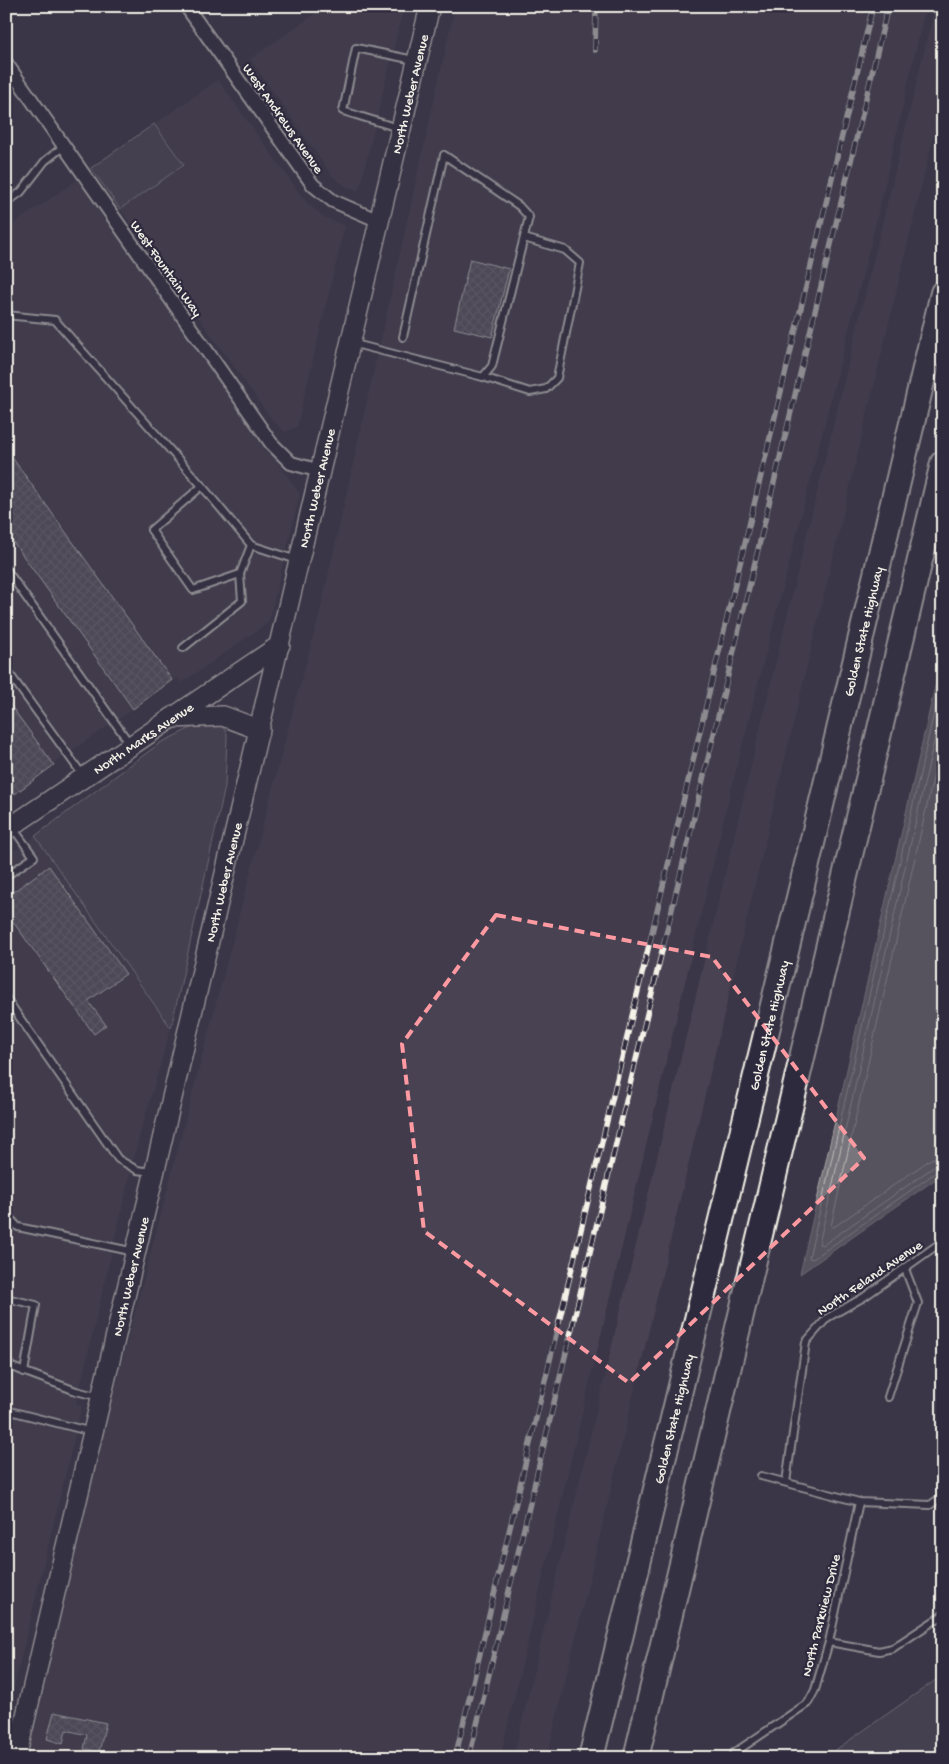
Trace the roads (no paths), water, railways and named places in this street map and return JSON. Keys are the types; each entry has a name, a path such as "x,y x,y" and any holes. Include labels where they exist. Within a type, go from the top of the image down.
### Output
{"highway":[{"name":"Golden State Highway","path":"591,1758 943,293"},
{"path":"636,1758 943,463"}],"main road":[{"name":"North Weber Avenue","path":"16,1758 430,6"},
{"name":"North Marks Avenue","path":"9,828 280,645"},
{"path":"172,718 223,716 260,730"}],"street":[{"name":"West Andrews Avenue","path":"186,6 313,185 333,201 379,221"},
{"name":"West Fountain Way","path":"6,63 271,443 291,463 320,471"}],"lane":[{"path":"402,129 343,111 356,48 418,61"},
{"path":"6,203 21,192 45,161 64,146"},
{"path":"403,337 444,155 519,206 529,217 492,366 483,377"},
{"path":"350,343 483,377 530,392 546,389 557,378 580,263 565,250 524,238"},
{"path":"6,316 55,320 202,486 251,545 298,560"},
{"path":"202,486 151,530 193,590 240,574"},
{"path":"183,648 242,600 240,574 251,545"},
{"path":"6,570 131,746"},
{"path":"6,669 84,778"},
{"path":"6,876 34,857 9,828"},
{"path":"6,998 118,1159 137,1170 155,1172"},
{"path":"6,1214 18,1227 136,1252"},
{"name":"North Feland Avenue","path":"786,1482 806,1342 827,1318 905,1269 943,1241"},
{"path":"888,1397 918,1303 905,1269"},
{"path":"6,1298 36,1305 24,1372"},
{"path":"6,1360 12,1368 76,1391 102,1397"},
{"path":"6,1410 93,1432"},
{"path":"761,1476 859,1502 930,1505 943,1496"},
{"name":"North Parkview Drive","path":"734,1753 808,1703 815,1690 829,1642 859,1502"},
{"path":"829,1642 879,1651 892,1648 943,1615"}],"water":[{"path":"937,678 943,687 943,1174 800,1274"}],"railway":[{"path":"595,50 596,6"},
{"path":"455,1758 873,6"},
{"path":"469,1758 888,6"}]}
